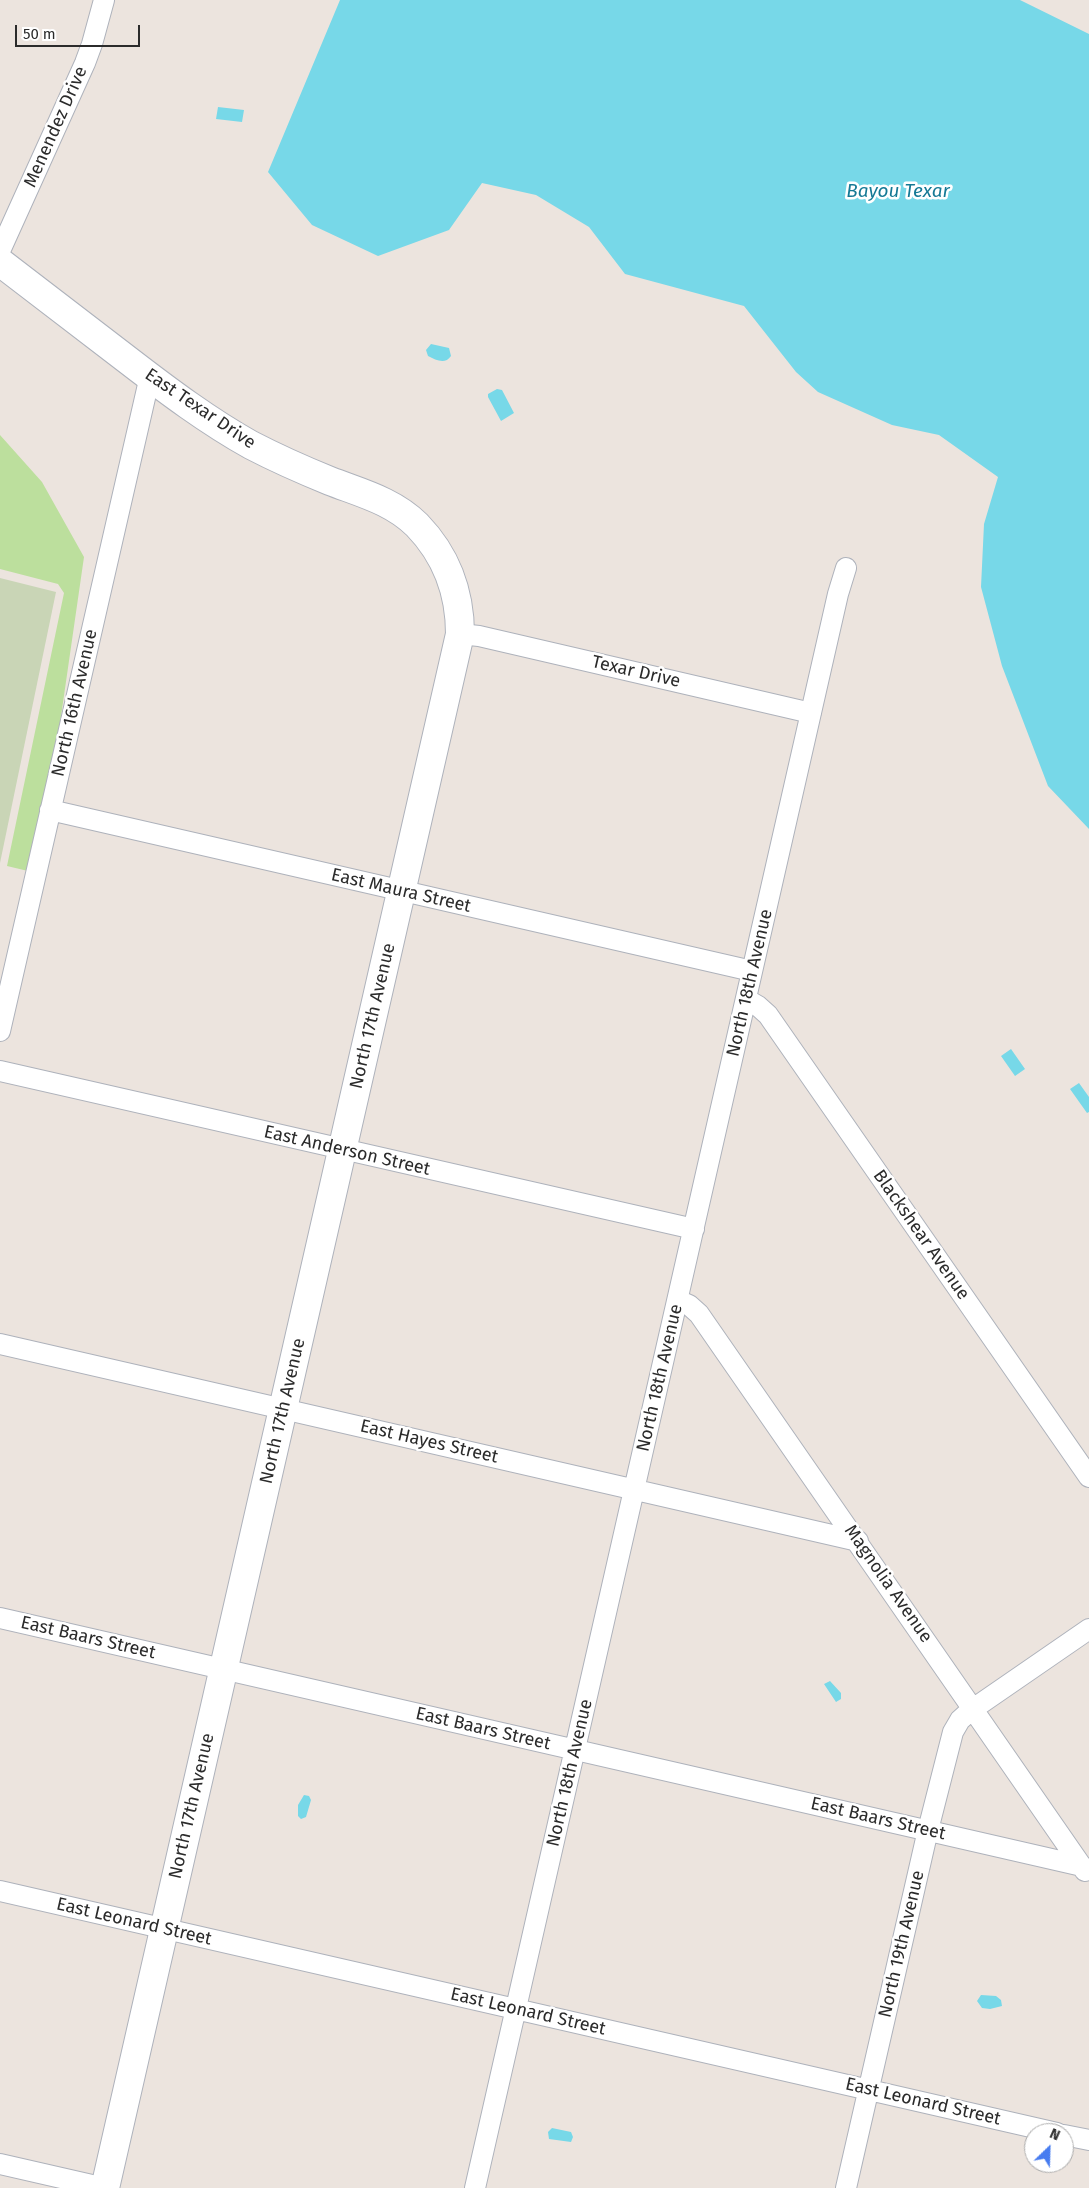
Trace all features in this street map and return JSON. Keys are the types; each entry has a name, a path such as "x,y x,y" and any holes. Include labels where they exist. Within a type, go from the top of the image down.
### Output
{"street":[{"name":"Menendez Drive","path":"0,252 85,64 104,0"},
{"name":"East Texar Drive","path":"0,262 208,418 251,444 295,467 378,498 396,508 416,523 432,542 452,578 458,601 460,634"},
{"name":"North 16th Avenue","path":"0,1030 150,376"},
{"name":"North 18th Avenue","path":"475,2188 838,594 846,568"},
{"name":"Texar Drive","path":"460,634 478,636 811,713"},
{"name":"North 17th Avenue","path":"105,2188 460,634"},
{"name":"East Maura Street","path":"50,810 752,971"},
{"name":"Blackshear Avenue","path":"746,1000 758,1006 768,1015 1089,1477"},
{"name":"East Anderson Street","path":"0,1071 694,1230"},
{"name":"Magnolia Avenue","path":"678,1300 689,1305 699,1314 1086,1871"},
{"name":"East Hayes Street","path":"0,1344 635,1488 858,1541"},
{"name":"East Baars Street","path":"0,1618 928,1830 1086,1871"},
{"name":"North 19th Avenue","path":"846,2188 928,1830 953,1732 960,1720 973,1709 1089,1629"},
{"name":"East Leonard Street","path":"0,1891 1024,2125"},
{"path":"1074,2137 1089,2140"},
{"path":"0,2164 105,2188"}],"green space":[{"path":"0,435 42,482 84,557 58,737 28,871 7,866 64,593 58,584 0,569"},
{"path":"0,578 56,592 0,863"}],"water":[{"name":"Bayou Texar","path":"340,0 1020,0 1089,34 1089,829 1048,786 1002,666 981,587 984,524 998,477 939,435 892,425 818,392 796,372 744,306 625,274 589,227 536,195 482,183 449,230 378,256 312,225 268,172"},
{"path":"218,107 244,110 242,122 216,119"},
{"path":"431,344 449,348 451,356 449,359 443,361 428,356 426,350"},
{"path":"497,389 502,390 514,413 501,421 488,397 488,394"},
{"path":"1011,1049 1025,1069 1015,1076 1001,1056"},
{"path":"1079,1083 1089,1097 1089,1112 1087,1113 1070,1089"},
{"path":"830,1681 841,1693 841,1699 836,1702 824,1684"},
{"path":"304,1795 309,1796 311,1800 306,1817 301,1819 298,1816 298,1805"},
{"path":"981,1995 996,1996 1001,2000 1002,2006 990,2009 982,2008 977,2001"},
{"path":"552,2128 571,2132 573,2137 571,2142 549,2139 548,2132"}]}
